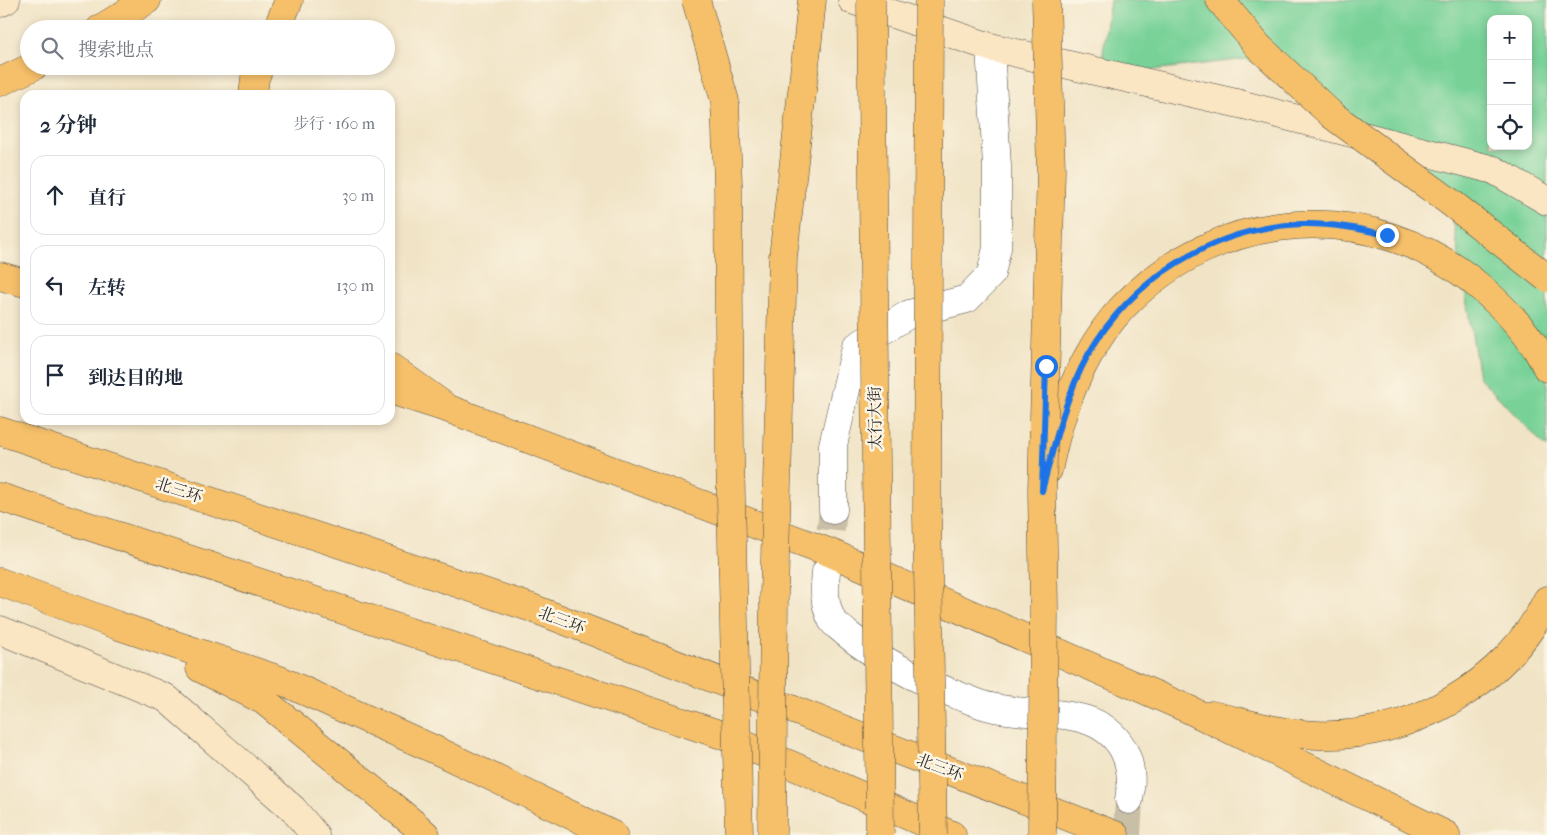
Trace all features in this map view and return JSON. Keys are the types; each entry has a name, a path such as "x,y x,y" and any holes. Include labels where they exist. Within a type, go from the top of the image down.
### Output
{"main road":[{"path":"0,3 6,0"},
{"path":"115,20 147,0"},
{"path":"281,20 290,0"},
{"path":"696,0 724,102 728,185 730,456 739,835"},
{"path":"772,835 774,596 783,257 812,0"},
{"path":"852,0 990,48 1240,104 1494,170 1547,201"},
{"name":"太行大街","path":"871,0 880,835"},
{"path":"929,0 927,515 933,835"},
{"path":"1042,835 1044,608 1042,491 1051,170 1046,0"},
{"path":"1220,0 1258,46 1332,115 1450,202 1547,278"},
{"path":"0,82 20,73"},
{"path":"254,90 256,75"},
{"path":"1042,491 1062,415 1087,357 1103,332 1126,304 1165,270 1190,255 1244,233 1272,227 1301,224 1330,225 1358,228 1387,235 1414,245 1464,273 1509,313 1529,338 1547,368"},
{"path":"0,276 20,282"},
{"path":"395,371 449,409"},
{"path":"395,392 449,409 831,553 1188,709 1446,835"},
{"name":"北三环","path":"0,431 532,608 1115,835"},
{"path":"0,497 722,735 952,835"},
{"path":"0,582 116,625 280,680 440,752 613,835"},
{"path":"1188,709 1288,733 1317,735 1347,734 1376,730 1404,722 1433,710 1460,695 1486,677 1528,631 1547,600"},
{"path":"116,625 263,700 414,823 426,835"},
{"path":"0,630 166,698 293,809 314,835"}],"street":[{"path":"833,510 833,445 856,346 909,314 967,299 991,274 997,248 997,166 990,48"},
{"path":"826,572 824,595 833,621 867,650 929,684 992,708 1080,718 1102,727 1112,734 1127,757 1131,772 1129,800"}],"green space":[{"path":"1110,0 1547,0 1547,448 1479,377 1448,189 1357,119 1247,59 1100,76"}],"tunnel":[{"path":"826,572 833,510"},
{"path":"1127,835 1129,800"}],"route":[{"path":"1046,366 1042,491 1062,415 1087,357 1121,309 1165,270 1190,255 1216,243 1244,233 1272,227 1301,224 1330,225 1358,228 1387,235"}]}
